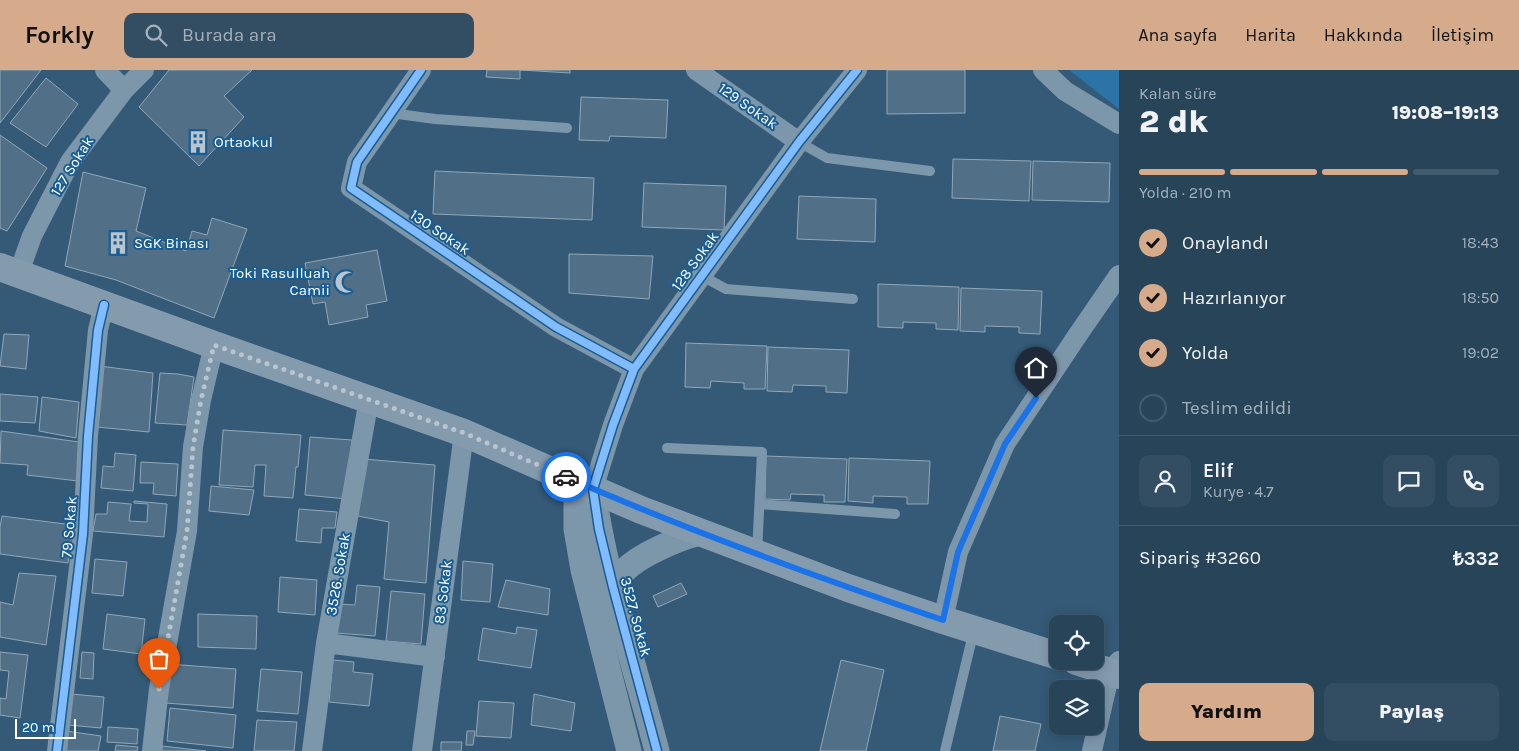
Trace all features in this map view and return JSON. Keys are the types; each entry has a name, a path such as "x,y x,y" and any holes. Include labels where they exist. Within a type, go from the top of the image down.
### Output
{"main road":[{"path":"9,271 464,433 700,533 848,588 1049,653"}],"street":[{"path":"105,70 124,90"},
{"name":"127 Sokak","path":"9,271 32,236 70,162 124,90 144,70"},
{"name":"130 Sokak","path":"421,70 357,162 351,188 556,327 634,369"},
{"name":"129 Sokak","path":"696,70 799,142"},
{"name":"128 Sokak","path":"585,485 613,425 634,369 799,142 857,70"},
{"path":"1043,70 1065,91 1119,124"},
{"path":"943,620 958,552 1005,444 1119,275"},
{"name":"79 Sokak","path":"56,751 83,534 88,436 98,330 104,305"},
{"path":"152,751 159,689 187,531 193,447 201,400 214,345"},
{"name":"3526. Sokak","path":"312,751 326,643 369,399"},
{"name":"83 Sokak","path":"422,751 464,433"},
{"path":"585,485 576,530 583,570 628,751"},
{"name":"3527. Sokak","path":"585,485 599,529 657,751"},
{"path":"613,587 624,570 640,559 664,546 700,533"},
{"path":"326,643 435,657"},
{"path":"1092,751 1116,669"}],"lane":[{"path":"392,112 435,119 567,128"},
{"path":"799,142 827,158 930,171"},
{"path":"702,276 726,289 853,299"},
{"path":"667,448 762,452 757,554"},
{"path":"760,504 895,514"},
{"path":"945,751 974,629"}],"shaded area":[{"path":"1069,70 1119,70 1119,109"}],"building":[{"path":"0,70 41,70 0,123"},
{"name":"Ortaokul","path":"169,70 252,70 224,96 244,117 199,166 139,107"},
{"path":"487,70 520,70 520,79 486,77"},
{"path":"520,70 570,70 570,73"},
{"path":"887,70 965,70 965,113 887,114"},
{"path":"46,78 78,104 46,147 10,123"},
{"path":"581,97 668,100 666,138 610,136 609,141 579,140"},
{"path":"0,135 47,168 7,231 0,228"},
{"path":"953,159 1031,161 1029,201 952,198"},
{"path":"1033,161 1110,163 1109,202 1032,200"},
{"path":"435,171 594,178 592,220 433,214"},
{"name":"SGK Binası","path":"83,172 146,188 136,231 186,251 192,231 207,235 212,218 247,229 214,318 116,280 65,266"},
{"path":"644,183 726,186 724,230 642,227"},
{"path":"799,196 876,199 875,242 797,239"},
{"name":"Toki Rasulluah Camii","path":"377,250 387,301 366,305 368,317 329,325 325,302 313,304 305,263"},
{"path":"569,254 653,256 649,299 569,293"},
{"path":"878,284 959,287 958,330 936,329 936,323 903,322 903,328 878,327"},
{"path":"961,288 1042,291 1040,334 1019,333 1019,327 985,326 985,332 960,331"},
{"path":"4,334 29,335 26,369 0,366"},
{"path":"686,343 767,346 765,389 744,389 744,383 711,381 710,388 685,387"},
{"path":"768,347 849,350 847,393 826,392 826,386 793,385 792,392 767,391"},
{"path":"100,366 153,373 149,432 97,427"},
{"path":"160,373 194,377 187,425 155,423"},
{"path":"0,394 38,397 35,423 0,421"},
{"path":"42,397 79,402 76,438 39,431"},
{"path":"223,430 301,435 293,498 264,496 266,465 255,465 253,487 219,485"},
{"path":"1,431 79,442 78,481 27,475 28,465 0,463"},
{"path":"310,437 352,440 347,499 305,495"},
{"path":"115,453 136,455 133,491 101,488 103,466 114,467"},
{"path":"766,456 847,459 845,502 824,502 824,495 791,494 790,500 765,499"},
{"path":"849,458 930,461 928,504 907,504 907,497 873,496 873,503 848,501"},
{"path":"363,459 435,465 426,583 384,579 389,522 358,516"},
{"path":"141,462 178,464 176,496 153,494 154,483 140,483"},
{"path":"211,486 254,490 249,515 209,511"},
{"path":"134,501 167,504 164,537 93,531 96,514 107,514 108,502 131,504 129,521 147,522 148,504 134,503"},
{"path":"299,509 337,512 335,528 322,528 321,543 296,541"},
{"path":"2,516 73,525 68,563 0,554"},
{"path":"95,559 127,562 123,596 92,593"},
{"path":"463,561 493,564 490,602 461,600"},
{"path":"19,573 56,576 46,645 0,637 0,602 13,605"},
{"path":"280,577 317,580 315,615 278,612"},
{"path":"506,580 550,589 548,615 498,607"},
{"path":"681,583 687,594 658,607 653,596"},
{"path":"357,585 380,587 375,636 336,633 339,604 355,605"},
{"path":"391,591 425,594 421,644 386,641"},
{"path":"107,614 145,619 141,654 103,649"},
{"path":"198,614 257,616 256,649 198,647"},
{"path":"517,627 537,630 531,668 478,660 483,628 516,634"},
{"path":"0,652 28,655 20,718 0,715 0,698 6,699 9,671 0,670"},
{"path":"82,652 94,653 93,679 80,678"},
{"path":"333,660 354,662 353,672 373,674 369,706 329,702"},
{"path":"841,660 884,670 866,751 820,751"},
{"path":"168,664 236,669 233,708 165,703"},
{"path":"261,669 302,672 298,714 257,711"},
{"path":"71,694 104,697 101,728 68,725"},
{"path":"534,694 575,703 571,731 531,725"},
{"path":"479,701 514,703 511,738 476,736"},
{"path":"170,708 236,715 233,748 167,741"},
{"path":"1000,716 1041,724 1035,751 993,751"},
{"path":"257,720 297,722 294,751 254,751"},
{"path":"108,727 138,729 137,744 107,742"},
{"path":"66,731 101,736 98,751 63,751"},
{"path":"467,731 475,731 473,745 466,745"},
{"path":"441,742 462,742 461,751 441,751"},
{"path":"116,745 138,747 137,751 115,751"},
{"path":"162,746 206,751 162,751"}],"cycle path":[{"path":"421,70 357,162 351,188 556,327 634,369"},
{"path":"657,751 613,587 599,529 593,489 613,425 634,369 799,142 857,70"},
{"path":"57,751 83,534 88,436 98,330 104,305"}],"way so far":[{"path":"159,689 187,531 193,447 201,400 214,345 464,433 566,477"}],"place":[{"name":"Ortaokul","path":"198,142"},
{"name":"SGK Binası","path":"118,243"},
{"name":"Toki Rasulluah Camii","path":"346,282"}],"route":[{"path":"566,477 641,510 700,533 848,588 943,620 958,552 1005,444 1036,398"}]}
